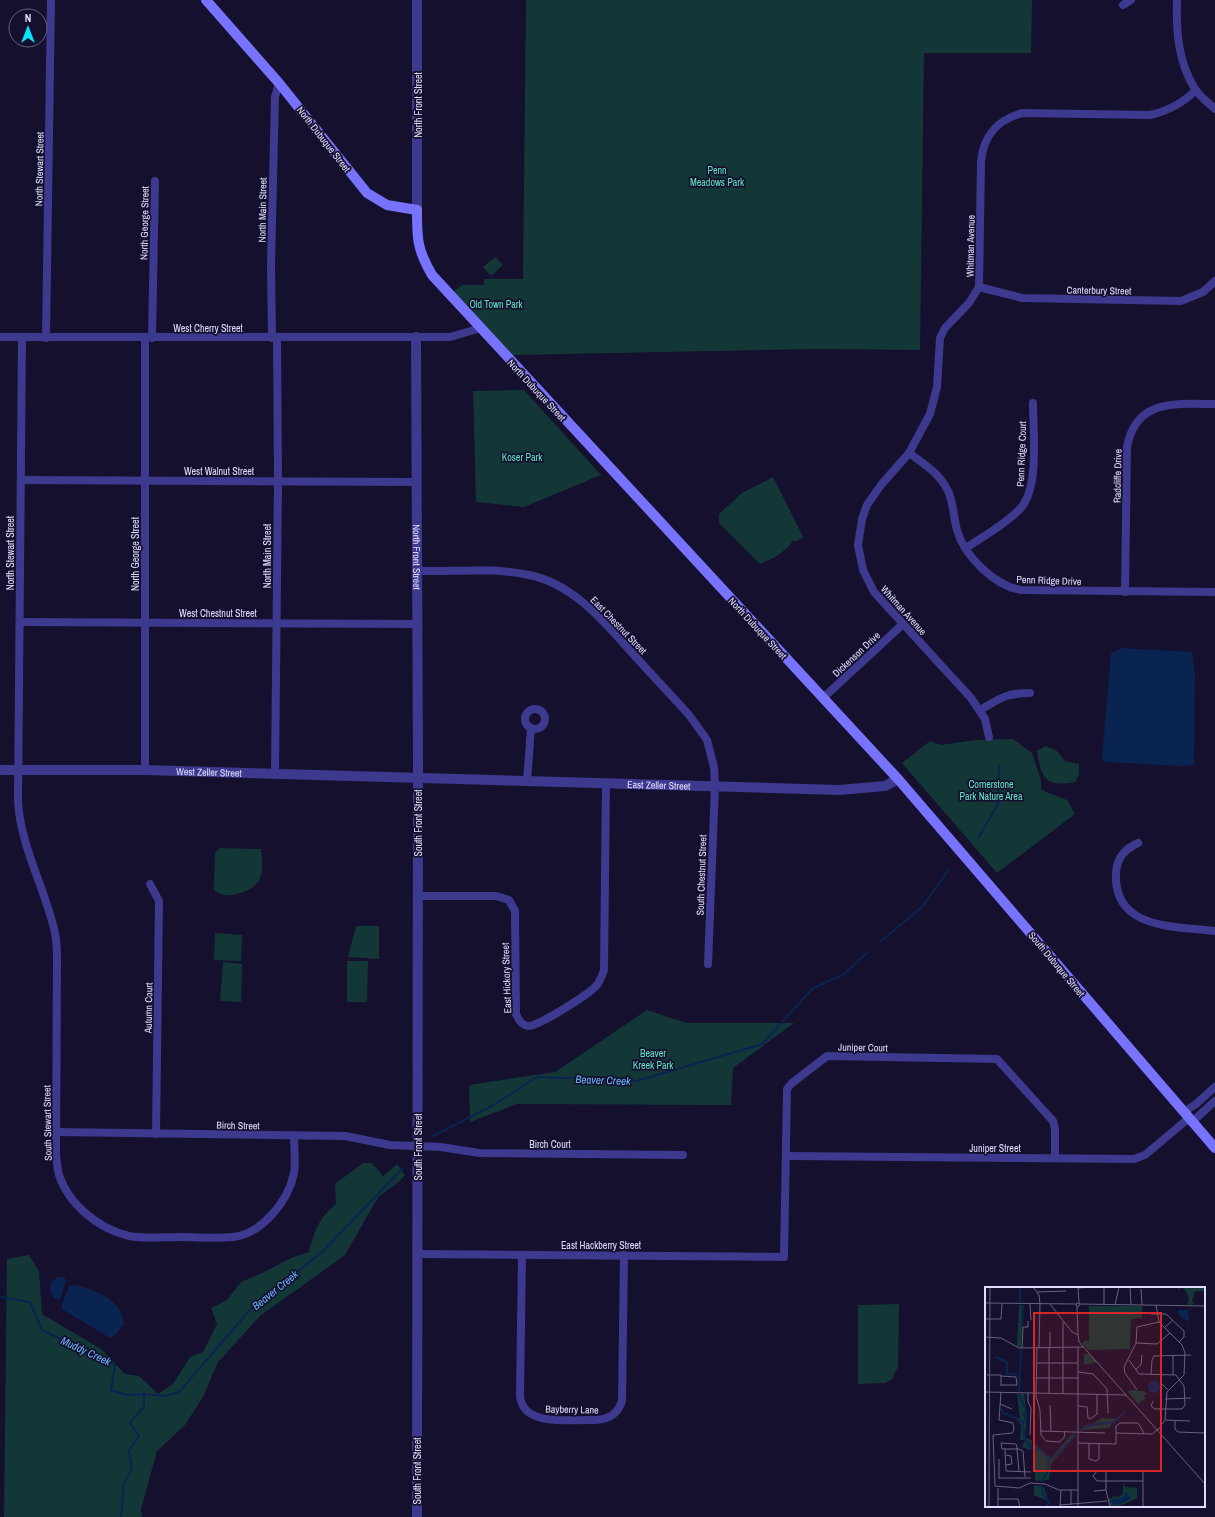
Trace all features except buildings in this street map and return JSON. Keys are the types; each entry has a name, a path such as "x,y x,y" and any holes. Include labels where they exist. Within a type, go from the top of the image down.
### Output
{"main road":[{"name":"North Dubuque Street","path":"206,0 279,83 367,193 386,205 417,210 418,241 421,256 432,275 898,779"},
{"name":"South Dubuque Street","path":"898,779 1215,1148"}],"street":[{"name":"North Stewart Street","path":"46,338 51,0"},
{"name":"North Front Street","path":"417,0 417,210"},
{"path":"1124,5 1131,0"},
{"path":"1177,0 1176,27 1180,53 1196,90 1215,109"},
{"name":"North Main Street","path":"275,774 278,481 271,265 274,104 279,83"},
{"name":"Whitman Avenue","path":"989,737 985,719 971,698 878,597 867,581 860,558 858,545 862,519 867,505 880,485 909,453 924,427 934,400 938,375 940,338 945,328 969,303 979,287 981,162 982,150 991,132 1004,120 1024,113 1150,115 1163,112 1176,106 1196,90"},
{"name":"North George Street","path":"145,770 145,480 155,181"},
{"name":"Canterbury Street","path":"979,287 1022,298 1180,301 1203,292 1215,281"},
{"name":"West Cherry Street","path":"0,337 450,337 481,328"},
{"name":"North Stewart Street","path":"18,770 22,337"},
{"name":"North Front Street","path":"416,337 418,778"},
{"name":"Penn Ridge Court","path":"966,548 1013,516 1027,500 1032,482 1033,403"},
{"name":"Radcliffe Drive","path":"1125,592 1127,447 1132,430 1144,415 1160,406 1169,404 1215,404"},
{"name":"Penn Ridge Drive","path":"909,453 935,472 947,488 953,506 957,530 966,548 989,575 1002,585 1014,589 1125,592 1215,592"},
{"name":"West Walnut Street","path":"21,480 417,482"},
{"name":"East Chestnut Street","path":"417,571 500,572 529,575 546,580 579,599 619,638 701,730 712,754 715,786"},
{"name":"West Chestnut Street","path":"20,622 417,624"},
{"name":"Dickenson Drive","path":"824,698 903,624"},
{"path":"980,710 1004,695 1011,693 1030,693"},
{"path":"528,781 531,728"},
{"name":"West Zeller Street","path":"0,770 145,770 418,778"},
{"name":"South Stewart Street","path":"18,770 19,821 55,934 57,961 56,1154 59,1175 68,1192 78,1206 100,1224 113,1231 131,1236 234,1237 252,1231 284,1200 294,1172 294,1136"},
{"name":"East Zeller Street","path":"418,778 839,790 885,786 898,779"},
{"name":"South Front Street","path":"417,1517 418,778"},
{"name":"East Hickory Street","path":"418,896 496,896 509,900 515,911 516,1014 523,1025 534,1026 539,1024 592,990 600,980 604,970 606,783"},
{"name":"South Chestnut Street","path":"708,964 715,786"},
{"path":"1138,843 1126,849 1116,868 1117,890 1122,902 1130,912 1141,920 1155,924 1215,931"},
{"name":"Autumn Court","path":"150,884 159,901 156,1134"},
{"name":"Juniper Court","path":"784,1257 786,1095 788,1087 823,1058 842,1056 997,1059 1001,1061 1052,1121 1056,1129 1055,1158"},
{"path":"1188,1117 1196,1104 1215,1087"},
{"path":"1188,1117 1215,1101"},
{"name":"Juniper Street","path":"786,1156 1140,1158 1188,1117"},
{"name":"Birch Street","path":"56,1132 345,1136 390,1145 418,1146"},
{"name":"Birch Court","path":"418,1146 479,1153 683,1155"},
{"name":"East Hackberry Street","path":"417,1254 784,1257"},
{"name":"Bayberry Lane","path":"522,1255 520,1396 523,1406 532,1416 541,1419 596,1420 603,1419 614,1414 622,1401 624,1255"}],"green space":[{"name":"Penn Meadows Park","path":"526,0 1032,0 1031,53 924,53 920,350 818,349 512,355 453,292 462,285 484,285 484,279 523,279"},
{"path":"495,257 503,265 491,276 483,267"},
{"name":"Koser Park","path":"524,390 601,475 524,507 476,502 473,391"},
{"path":"773,477 803,537 797,541 793,541 778,555 760,564 719,523 719,514 742,493"},
{"name":"Cornerstone Park Nature Area","path":"1013,739 1032,753 1041,780 1041,790 1067,800 1075,814 997,873 902,763 930,741 941,745 976,740"},
{"path":"1046,746 1057,751 1065,761 1079,764 1079,775 1075,782 1057,783 1051,782 1046,778 1040,768 1037,751"},
{"path":"219,848 261,849 262,873 256,884 248,890 232,895 223,895 214,890 215,853"},
{"path":"356,926 379,926 379,959 348,957"},
{"path":"215,933 242,935 241,961 214,960"},
{"path":"347,961 368,961 367,1002 347,1002"},
{"path":"223,962 242,964 241,1002 220,1001"},
{"name":"Beaver Kreek Park","path":"647,1010 686,1023 794,1023 733,1068 731,1105 517,1104 470,1122 469,1085 555,1072"},
{"path":"363,1163 372,1163 383,1176 397,1164 405,1175 400,1181 378,1197 345,1255 260,1316 218,1362 203,1397 185,1425 157,1451 141,1509 142,1517 4,1517 7,1259 29,1255 39,1271 42,1314 101,1349 125,1374 139,1376 158,1394 173,1384 190,1357 203,1352 217,1324 211,1308 227,1300 241,1282 293,1257 309,1252 318,1225 325,1214 336,1204 335,1184"},
{"path":"899,1304 898,1367 892,1379 885,1383 858,1384 858,1305"}],"water":[{"path":"1121,648 1192,652 1195,675 1194,765 1182,766 1104,762 1102,758 1111,654"},
{"path":"58,1277 64,1277 66,1280 60,1300 54,1298 50,1292 51,1282"},
{"path":"74,1285 99,1293 106,1297 119,1309 124,1324 116,1334 110,1338 62,1309 62,1304 69,1287"}],"waterway":[{"name":"Beaver Creek","path":"979,837 998,804 999,766"},
{"name":"Beaver Creek","path":"880,942 923,906 949,869"},
{"name":"Beaver Creek","path":"433,1136 492,1106 537,1077 637,1081 762,1044 813,988 843,975 867,953"},
{"name":"Beaver Creek","path":"144,1394 166,1396 179,1392 248,1312 324,1250 403,1168"},
{"name":"Muddy Creek","path":"0,1297 30,1302 42,1330 115,1365 111,1390 126,1395 144,1394 144,1407 130,1422 139,1436 129,1451 132,1468 124,1484 121,1517"}],"park label":[{"name":"Old Town Park","path":"496,304"}]}
